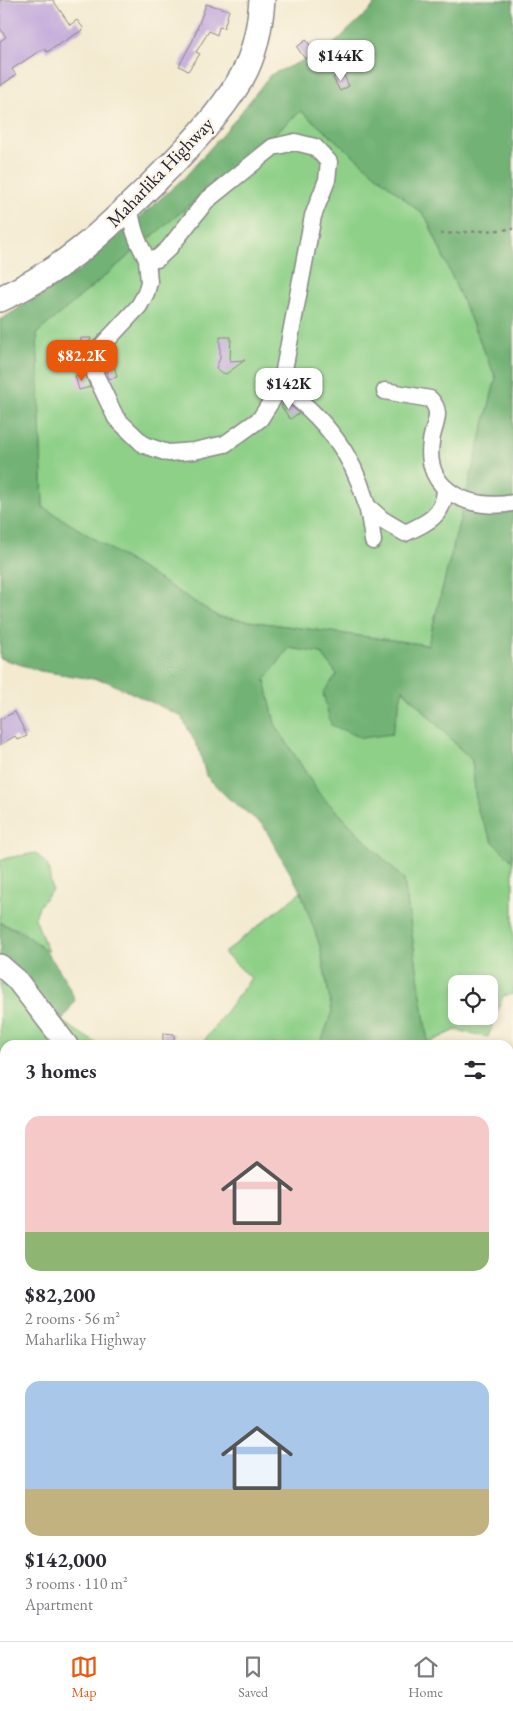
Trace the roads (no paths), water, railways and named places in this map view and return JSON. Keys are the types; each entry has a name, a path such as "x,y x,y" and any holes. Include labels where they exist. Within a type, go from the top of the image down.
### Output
{"highway":[{"name":"Maharlika Highway","path":"0,299 26,288 74,258 130,206 208,125 242,76 256,39 262,0"}],"main road":[{"path":"0,965 16,979 63,1040"}],"lane":[{"path":"130,206 133,229 147,259 149,282 139,306 97,351 95,374 116,418 144,445 168,453 194,452 225,444 260,419 281,386 313,216 327,180 328,162 315,147 295,142 274,146 206,201 169,248 157,259 147,259"},
{"path":"281,386 308,405 348,454 371,520 373,542"},
{"path":"385,391 421,396 430,399 434,403 438,416 431,442 432,463 434,474 445,489 459,498 477,504 497,506 513,503"},
{"path":"366,504 383,520 405,533 430,520 437,514 445,502 445,489"}]}
